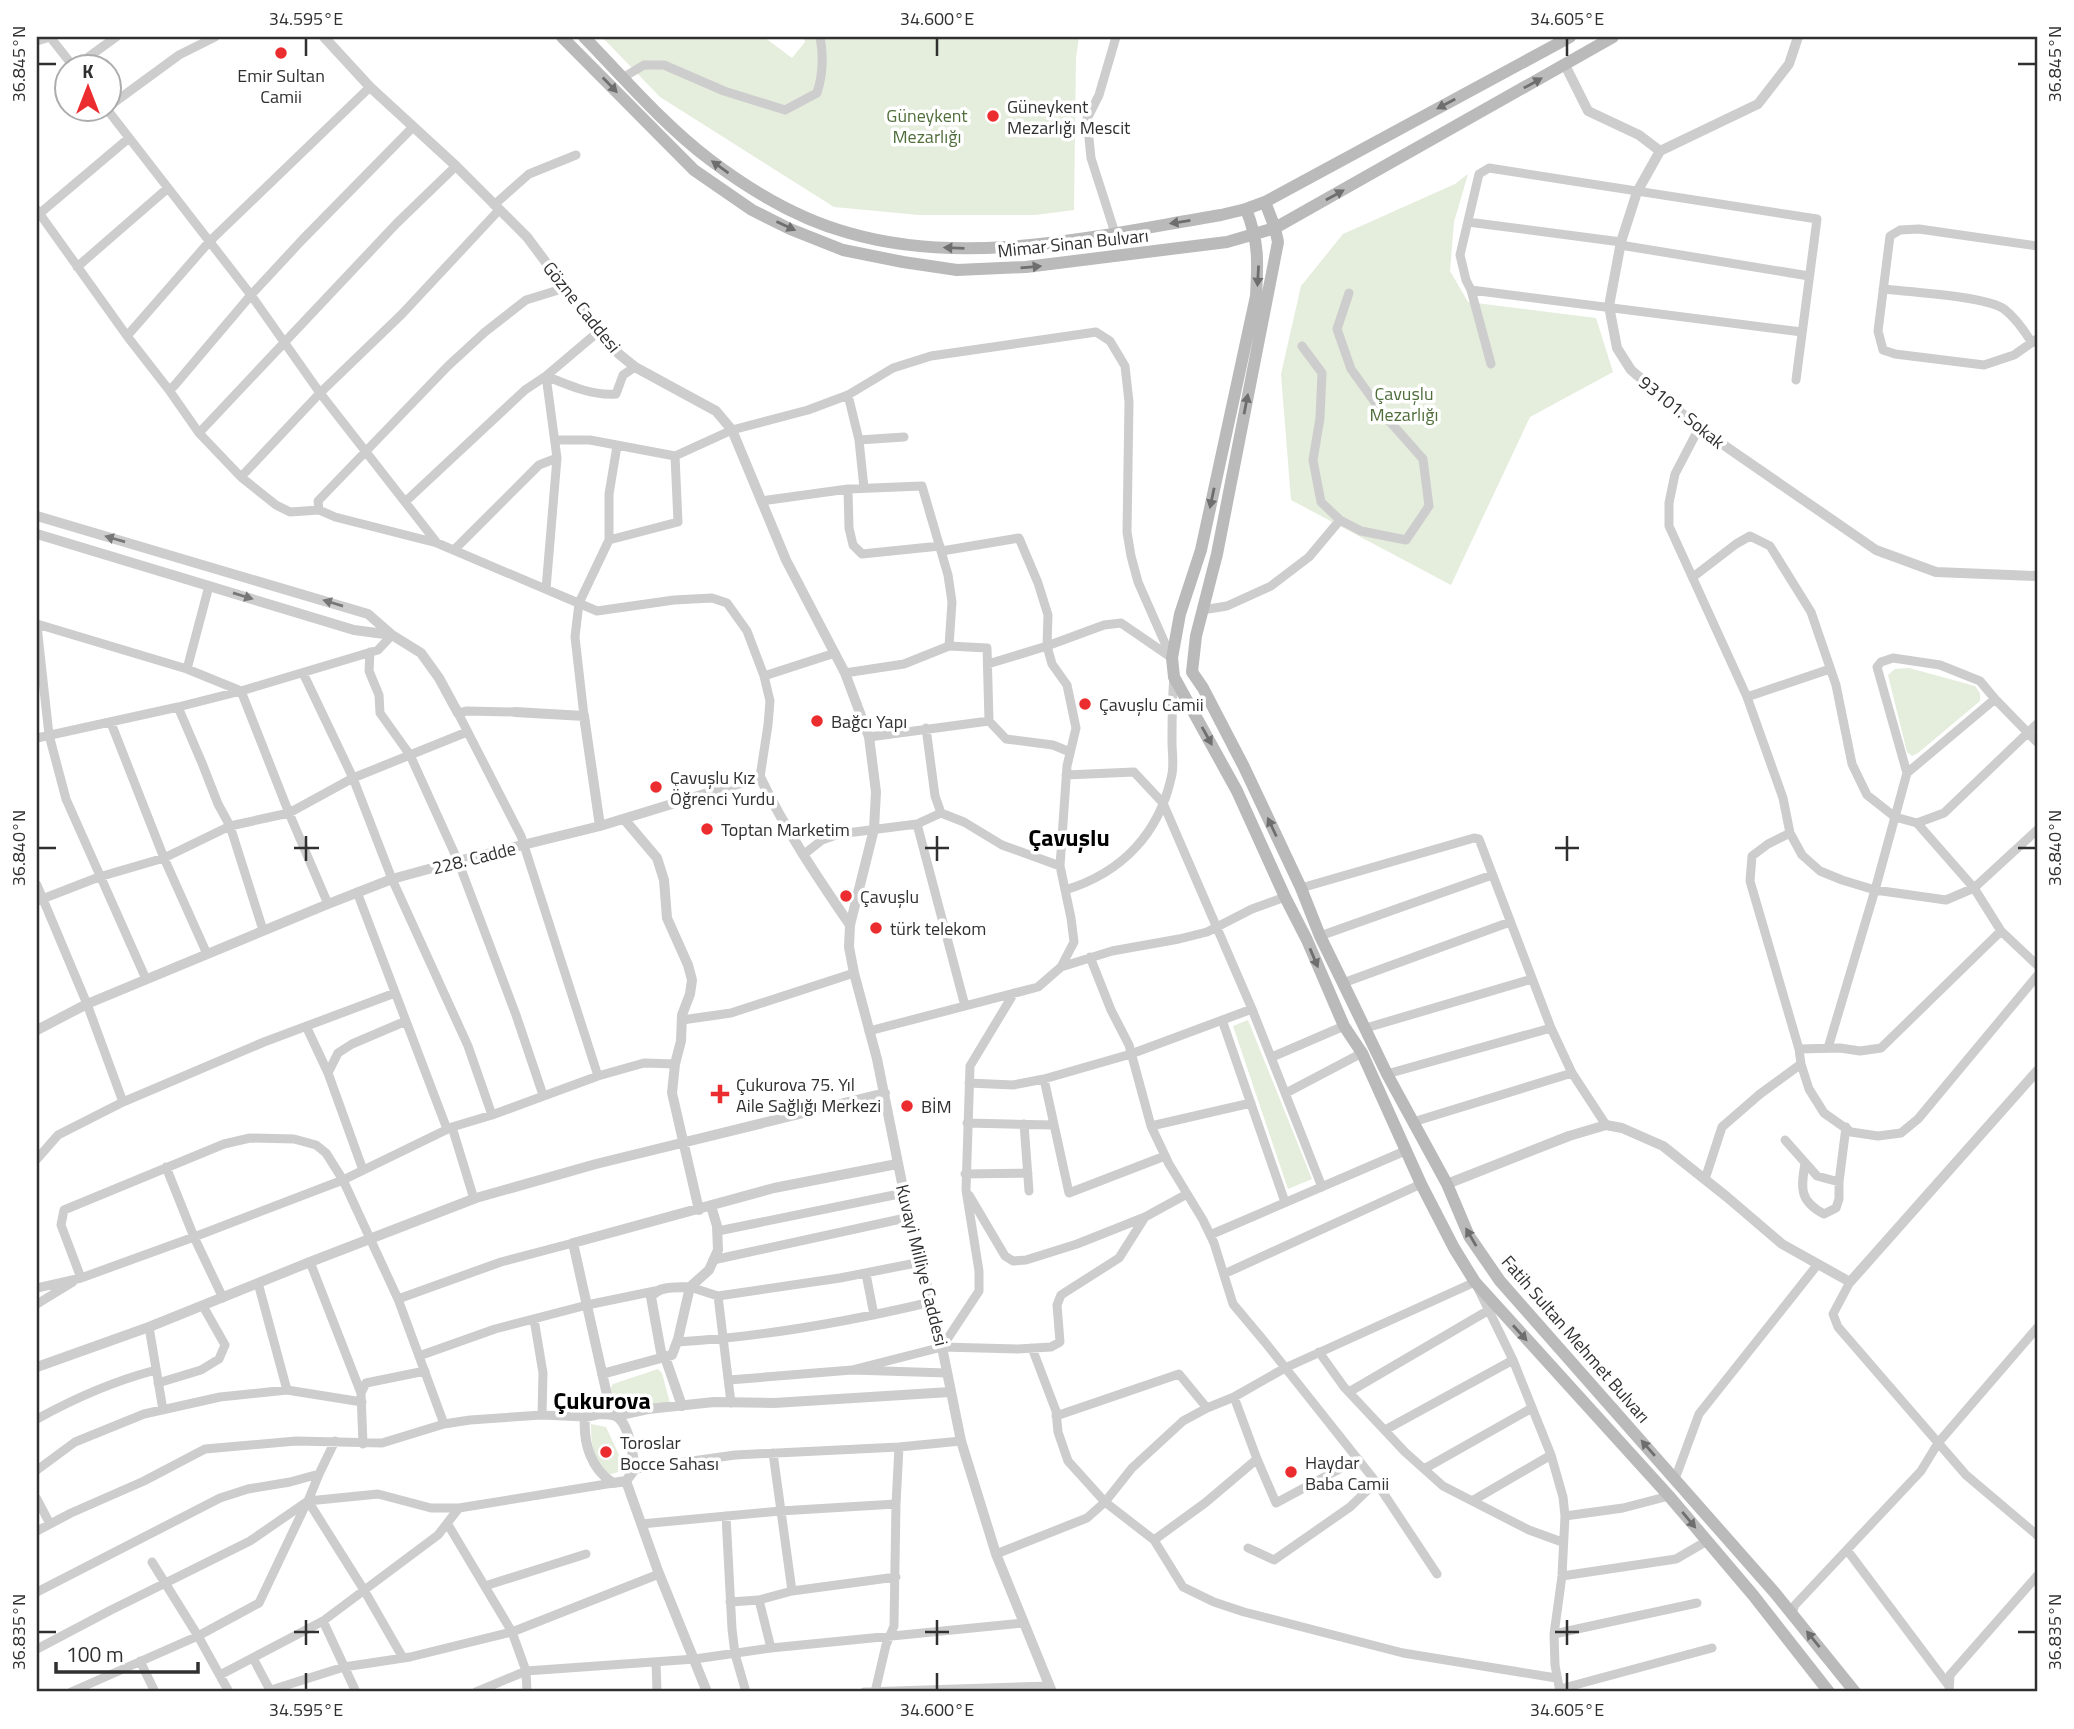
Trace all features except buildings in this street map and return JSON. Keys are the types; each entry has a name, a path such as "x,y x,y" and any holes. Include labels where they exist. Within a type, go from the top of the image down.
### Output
{"main road":[{"name":"Mimar Sinan Bulvarı","path":"562,37 694,170 752,210 790,229 843,250 957,270 1026,268 1227,242 1276,228 1613,37"},
{"name":"Mimar Sinan Bulvarı","path":"584,37 681,135 763,196 798,214 848,233 904,244 957,249 1039,244 1247,209 1265,202 1570,37"},
{"path":"1265,202 1276,228"},
{"path":"1174,677 1172,658 1180,614 1201,550 1256,296 1258,260 1255,233 1247,209"},
{"name":"Fatih Sultan Mehmet Bulvarı","path":"1276,228 1278,242 1217,554 1196,636 1192,672 1244,767 1343,983 1387,1074 1447,1184 1469,1236 1500,1281 1792,1612 1855,1692"},
{"name":"Fatih Sultan Mehmet Bulvarı","path":"1174,677 1237,791 1284,897 1307,940 1343,1026 1362,1053 1421,1184 1475,1282 1670,1496 1829,1692"}],"street":[{"path":"37,41 50,37 62,52"},
{"path":"94,52 116,37"},
{"path":"122,96 179,55 215,37"},
{"name":"Gözne Caddesi","path":"324,37 370,87 456,166 527,237 598,332 635,367 716,411 732,430 786,560 845,673 869,737 876,792 874,829"},
{"path":"624,77 644,65 664,65 724,91 785,110 817,93 824,55 820,37"},
{"path":"1115,233 1091,159 1087,119 1099,95 1116,37"},
{"path":"1565,65 1588,111 1639,135 1660,151 1758,104 1788,64 1798,37"},
{"path":"127,336 209,242 370,87"},
{"path":"117,122 251,295 320,393 437,543"},
{"path":"169,390 251,295 413,127"},
{"path":"129,138 38,212 199,433 241,477 276,505 290,512 319,510 335,517 437,543 597,611 674,600 712,598 727,603 747,631 764,676 770,701 760,777 803,855 850,925"},
{"name":"93101. Sokak","path":"1660,151 1637,192 1620,244 1609,306 1617,348 1631,370 1699,428 1876,550 1936,572 2037,576"},
{"path":"241,477 320,393 402,314 496,207 529,174 576,155"},
{"path":"199,433 397,223 456,166"},
{"path":"1491,364 1460,255 1479,174 1489,168 1817,219 1796,380"},
{"path":"77,267 168,188"},
{"path":"1468,222 1809,276"},
{"path":"1883,289 1975,299 2002,307 2035,341 2014,355 1984,365 1895,354 1883,350 1878,331 1883,289 1890,236 1900,230 1919,229 2037,246"},
{"path":"319,510 318,501 448,366 485,332 526,300 565,288"},
{"path":"1471,290 1802,332"},
{"path":"1303,346 1322,373 1320,418 1313,460 1321,502 1340,520 1361,531 1406,540 1429,506 1423,459 1384,415 1351,369 1337,329 1349,293"},
{"path":"405,502 525,390 546,376 598,332"},
{"path":"556,440 590,440 675,456 732,430 808,410 848,395 893,369 931,356 1096,332 1110,341 1125,366 1129,402 1128,532 1131,556 1138,582 1172,658"},
{"path":"546,376 575,388 605,395 616,394 623,375 635,367"},
{"path":"546,376 557,458 546,589"},
{"path":"848,395 859,440 864,488"},
{"path":"1699,428 1675,474 1669,503 1669,526 1746,697 1783,798 1790,833 1802,855 1820,871 1842,880 1875,890 1946,900 1974,888 2037,830"},
{"path":"859,440 904,437"},
{"path":"600,826 575,637 579,603 609,540 609,494 617,446"},
{"path":"609,540 678,522 675,456"},
{"path":"454,550 539,465 557,458"},
{"path":"761,501 848,489 922,486 948,575 952,603 949,646"},
{"path":"848,489 849,527 853,545 862,554 941,549 1019,538 1048,615 1047,646 1052,664 1067,685 1076,728 1066,775 1060,866 1074,942 1061,967 1038,987 869,1031"},
{"path":"37,516 368,614 392,635 421,653 439,678 521,836 598,1076"},
{"path":"1202,610 1227,606 1271,586 1309,556 1340,520"},
{"path":"37,534 354,630 392,635"},
{"path":"1693,577 1750,536 1770,546 1811,612 1836,685 1852,764 1867,795 1895,817 1917,822 1944,813 2037,724"},
{"path":"187,670 209,586"},
{"path":"988,664 1104,625 1121,623 1172,658"},
{"path":"146,979 66,799 49,734 37,625 187,670 241,691 327,904"},
{"path":"37,738 241,691 378,650 392,635"},
{"path":"845,673 904,664 949,646 987,648 989,721 1006,739 1053,745 1070,752"},
{"path":"370,652 369,671 379,695 380,713 410,755 458,861 543,1095"},
{"path":"764,676 835,653"},
{"path":"1828,1048 1907,773 1877,667 1881,662 1893,658 1940,665 1980,681 2037,742"},
{"path":"1746,697 1830,669"},
{"path":"303,673 353,778 392,879 468,1046 492,1115"},
{"path":"1065,890 1088,884 1138,847 1159,814 1172,773 1174,677"},
{"path":"1907,773 1995,699"},
{"path":"178,707 218,804 230,826 263,930"},
{"path":"458,713 515,712 584,716"},
{"path":"869,737 989,721"},
{"path":"111,723 164,858 207,954"},
{"path":"926,728 935,796 941,813"},
{"path":"39,900 99,877 164,858 230,826 289,813 353,778 467,732"},
{"path":"1066,775 1134,772 1163,803 1272,1057 1321,1187"},
{"name":"228. Cadde","path":"37,1030 87,1004 392,879 600,826 760,777"},
{"path":"803,855 822,840 839,834 917,824 941,813 964,822 1002,845 1060,866"},
{"path":"624,819 657,858 664,880 667,918 688,965 692,981 682,1020 672,1093 699,1210"},
{"path":"1917,822 1974,888 2001,931 2037,965"},
{"path":"917,824 965,1006"},
{"name":"Kuvayi Milliye Caddesi","path":"874,829 850,925 849,947 854,973 885,1093 897,1164 942,1347 961,1441 996,1553 1051,1689"},
{"path":"1790,833 1752,856 1750,881 1810,1089 1824,1114 1851,1132 1878,1136 1901,1133 1918,1119 2037,976"},
{"path":"1301,888 1474,838 1479,839 1551,1028 1572,1073 1606,1125"},
{"path":"1321,936 1492,875"},
{"path":"37,885 39,900 87,1004 123,1102"},
{"path":"357,892 474,1199"},
{"path":"1061,967 1090,957 1207,932 1252,909 1284,897"},
{"path":"1343,983 1510,922"},
{"path":"1799,1049 1860,1051 1881,1048 2001,931"},
{"path":"1090,957 1111,1010 1129,1045 1151,1126 1210,1235 1233,1304 1376,1482 1437,1574"},
{"path":"682,1020 731,1013 854,973"},
{"path":"1366,1028 1532,979"},
{"path":"37,1159 58,1135 123,1102 264,1042 395,993"},
{"path":"942,1347 979,1291 979,1271 965,1190 970,1066 1014,993"},
{"path":"970,1083 1013,1085 1044,1079 1131,1054 1252,1009"},
{"path":"1222,1020 1285,1202"},
{"path":"328,1073 338,1053 352,1044 406,1021"},
{"path":"306,1026 328,1073 363,1170"},
{"path":"1272,1057 1343,1026"},
{"path":"1387,1074 1551,1028"},
{"path":"1286,1093 1362,1053"},
{"path":"37,1288 81,1278 343,1180 449,1128 598,1076 644,1063 675,1064"},
{"path":"1705,1179 1722,1127 1760,1094 1801,1064"},
{"path":"2037,1071 1850,1282 1833,1314 1838,1327 1966,1475 2037,1535"},
{"path":"1413,1122 1572,1073"},
{"path":"1044,1079 1069,1193 1166,1156"},
{"path":"37,1367 149,1327 474,1199 596,1164 885,1093"},
{"path":"1151,1126 1251,1103"},
{"path":"967,1123 1054,1125"},
{"path":"1024,1124 1029,1191"},
{"path":"1447,1184 1569,1136 1606,1125 1622,1128 1663,1146 1782,1244 1850,1282"},
{"path":"1805,1163 1802,1182 1805,1201 1824,1214 1836,1208 1846,1127"},
{"path":"81,1278 61,1225 64,1210 166,1167 237,1141 250,1138 283,1138 316,1145 326,1153 343,1180 398,1299 444,1424"},
{"path":"1785,1140 1816,1176 1839,1182"},
{"path":"1210,1235 1405,1151"},
{"path":"398,1299 501,1262 774,1188 897,1164"},
{"path":"166,1167 194,1237 223,1298"},
{"path":"965,1174 1028,1173"},
{"path":"1224,1274 1421,1184"},
{"path":"965,1190 1005,1256 1013,1261 1026,1260 1077,1244 1145,1217 1187,1194"},
{"path":"718,1231 904,1193"},
{"path":"603,1374 672,1356 690,1287 709,1270 718,1250 718,1231 711,1206"},
{"path":"713,1260 909,1217"},
{"path":"852,1370 942,1347 1051,1347 1060,1342 1057,1305 1061,1295 1119,1258 1145,1217"},
{"path":"573,1244 612,1415 623,1422 635,1469"},
{"path":"310,1262 361,1397 363,1444"},
{"path":"419,1356 495,1329 655,1291 690,1287 718,1297 866,1274 921,1262"},
{"path":"1675,1479 1699,1414 1818,1264"},
{"path":"866,1274 874,1315"},
{"path":"37,1304 81,1278"},
{"path":"996,1553 1087,1518 1105,1502 1132,1468 1183,1421 1234,1397 1285,1368 1475,1282 1513,1360 1551,1455 1563,1497 1562,1576 1554,1634 1556,1678 1560,1690 1712,1648"},
{"path":"258,1283 287,1390"},
{"path":"655,1291 651,1297 661,1352 682,1405"},
{"path":"718,1297 731,1402"},
{"path":"677,1342 723,1339 826,1325 931,1302"},
{"path":"159,1383 201,1370 219,1359 225,1345 203,1306"},
{"path":"1349,1392 1489,1310"},
{"path":"534,1319 543,1373 542,1415"},
{"path":"149,1327 163,1410"},
{"path":"1792,1612 1795,1605 1921,1471 1938,1443 2037,1328"},
{"path":"1032,1348 1056,1416 1058,1433 1068,1461 1105,1502 1154,1540 1183,1587 1214,1602 1244,1612 1404,1653 1556,1678"},
{"path":"1319,1352 1349,1392 1443,1486 1529,1530 1562,1542"},
{"path":"1385,1430 1513,1360"},
{"path":"37,1419 72,1399 127,1377 156,1370"},
{"path":"729,1380 852,1370 947,1373"},
{"path":"361,1397 366,1383 425,1371"},
{"path":"1056,1416 1179,1374 1206,1408"},
{"path":"37,1470 75,1442 144,1414 220,1397 287,1390 361,1397"},
{"path":"37,1531 205,1449 296,1441 382,1443 444,1424 470,1420 542,1415 585,1417 682,1405 774,1403 950,1392"},
{"path":"1234,1397 1276,1503 1358,1459"},
{"path":"1424,1469 1532,1408"},
{"path":"585,1417 586,1437 595,1466 613,1483"},
{"path":"71,1692 198,1636 259,1603 335,1441"},
{"path":"37,1649 250,1541 308,1501 378,1494 431,1508 459,1508 626,1481 635,1469 735,1455 899,1447 961,1441"},
{"path":"876,1691 894,1626 895,1504 899,1447"},
{"path":"773,1453 792,1591"},
{"path":"1472,1501 1551,1455"},
{"path":"1154,1540 1205,1503 1257,1459"},
{"path":"37,1592 220,1498 248,1489 319,1474"},
{"path":"626,1481 659,1574 707,1692"},
{"path":"1248,1548 1274,1560 1350,1507 1376,1482"},
{"path":"1564,1516 1623,1508 1670,1496"},
{"path":"37,1499 50,1524"},
{"path":"308,1501 403,1658"},
{"path":"641,1524 895,1504"},
{"path":"220,1675 323,1620 438,1535 459,1508"},
{"path":"726,1516 735,1654 746,1692"},
{"path":"447,1523 512,1632 526,1671 527,1692"},
{"path":"1562,1576 1676,1559 1707,1541"},
{"path":"1847,1550 1949,1689"},
{"path":"485,1586 586,1554"},
{"path":"152,1562 229,1692"},
{"path":"253,1658 271,1691 344,1667 403,1658 512,1632 659,1574"},
{"path":"1949,1689 1950,1675 2037,1576"},
{"path":"730,1602 759,1600 792,1591 896,1577"},
{"path":"759,1600 771,1648"},
{"path":"1554,1634 1697,1603"},
{"path":"323,1620 356,1692"},
{"path":"476,1692 526,1671 695,1659 771,1648 1024,1623"},
{"path":"140,1661 155,1692"},
{"path":"656,1662 657,1692"},
{"path":"864,1692 1051,1689"}],"green space":[{"name":"Güneykent Mezarlığı","path":"602,37 764,37 792,58 805,42 803,37 1079,37 1076,58 1074,210 1035,215 919,215 834,207 660,97"},
{"name":"Çavuşlu Mezarlığı","path":"1468,174 1454,222 1450,271 1468,302 1596,318 1613,372 1530,417 1451,585 1291,500 1281,374 1301,286 1343,234 1455,184"},
{"path":"1909,668 1975,686 1980,693 1980,701 1912,756 1907,752 1888,675 1895,669"},
{"path":"1248,1020 1312,1179 1288,1189 1233,1026"},
{"path":"658,1369 662,1373 671,1407 614,1413 610,1389 613,1384"},
{"name":"Toroslar Bocce Sahası","path":"591,1424 606,1427 625,1468 608,1475 599,1464 594,1451"}],"place":[{"name":"Emir Sultan Camii","path":"281,53"},
{"name":"Güneykent Mezarlığı Mescit","path":"993,116"},
{"name":"Çavuşlu Camii","path":"1085,704"},
{"name":"Bağcı Yapı","path":"817,721"},
{"name":"Çavuşlu Kız Öğrenci Yurdu","path":"656,787"},
{"name":"Toptan Marketim","path":"707,829"},
{"name":"Çavuşlu","path":"846,896"},
{"name":"türk telekom","path":"876,928"},
{"name":"Çukurova 75. Yıl Aile Sağlığı Merkezi","path":"720,1094"},
{"name":"BİM","path":"907,1106"},
{"name":"Toroslar Bocce Sahası","path":"606,1452"},
{"name":"Haydar Baba Camii","path":"1291,1472"}],"district":[{"name":"Çavuşlu","path":"1069,837"},
{"name":"Çukurova","path":"602,1400"}]}
